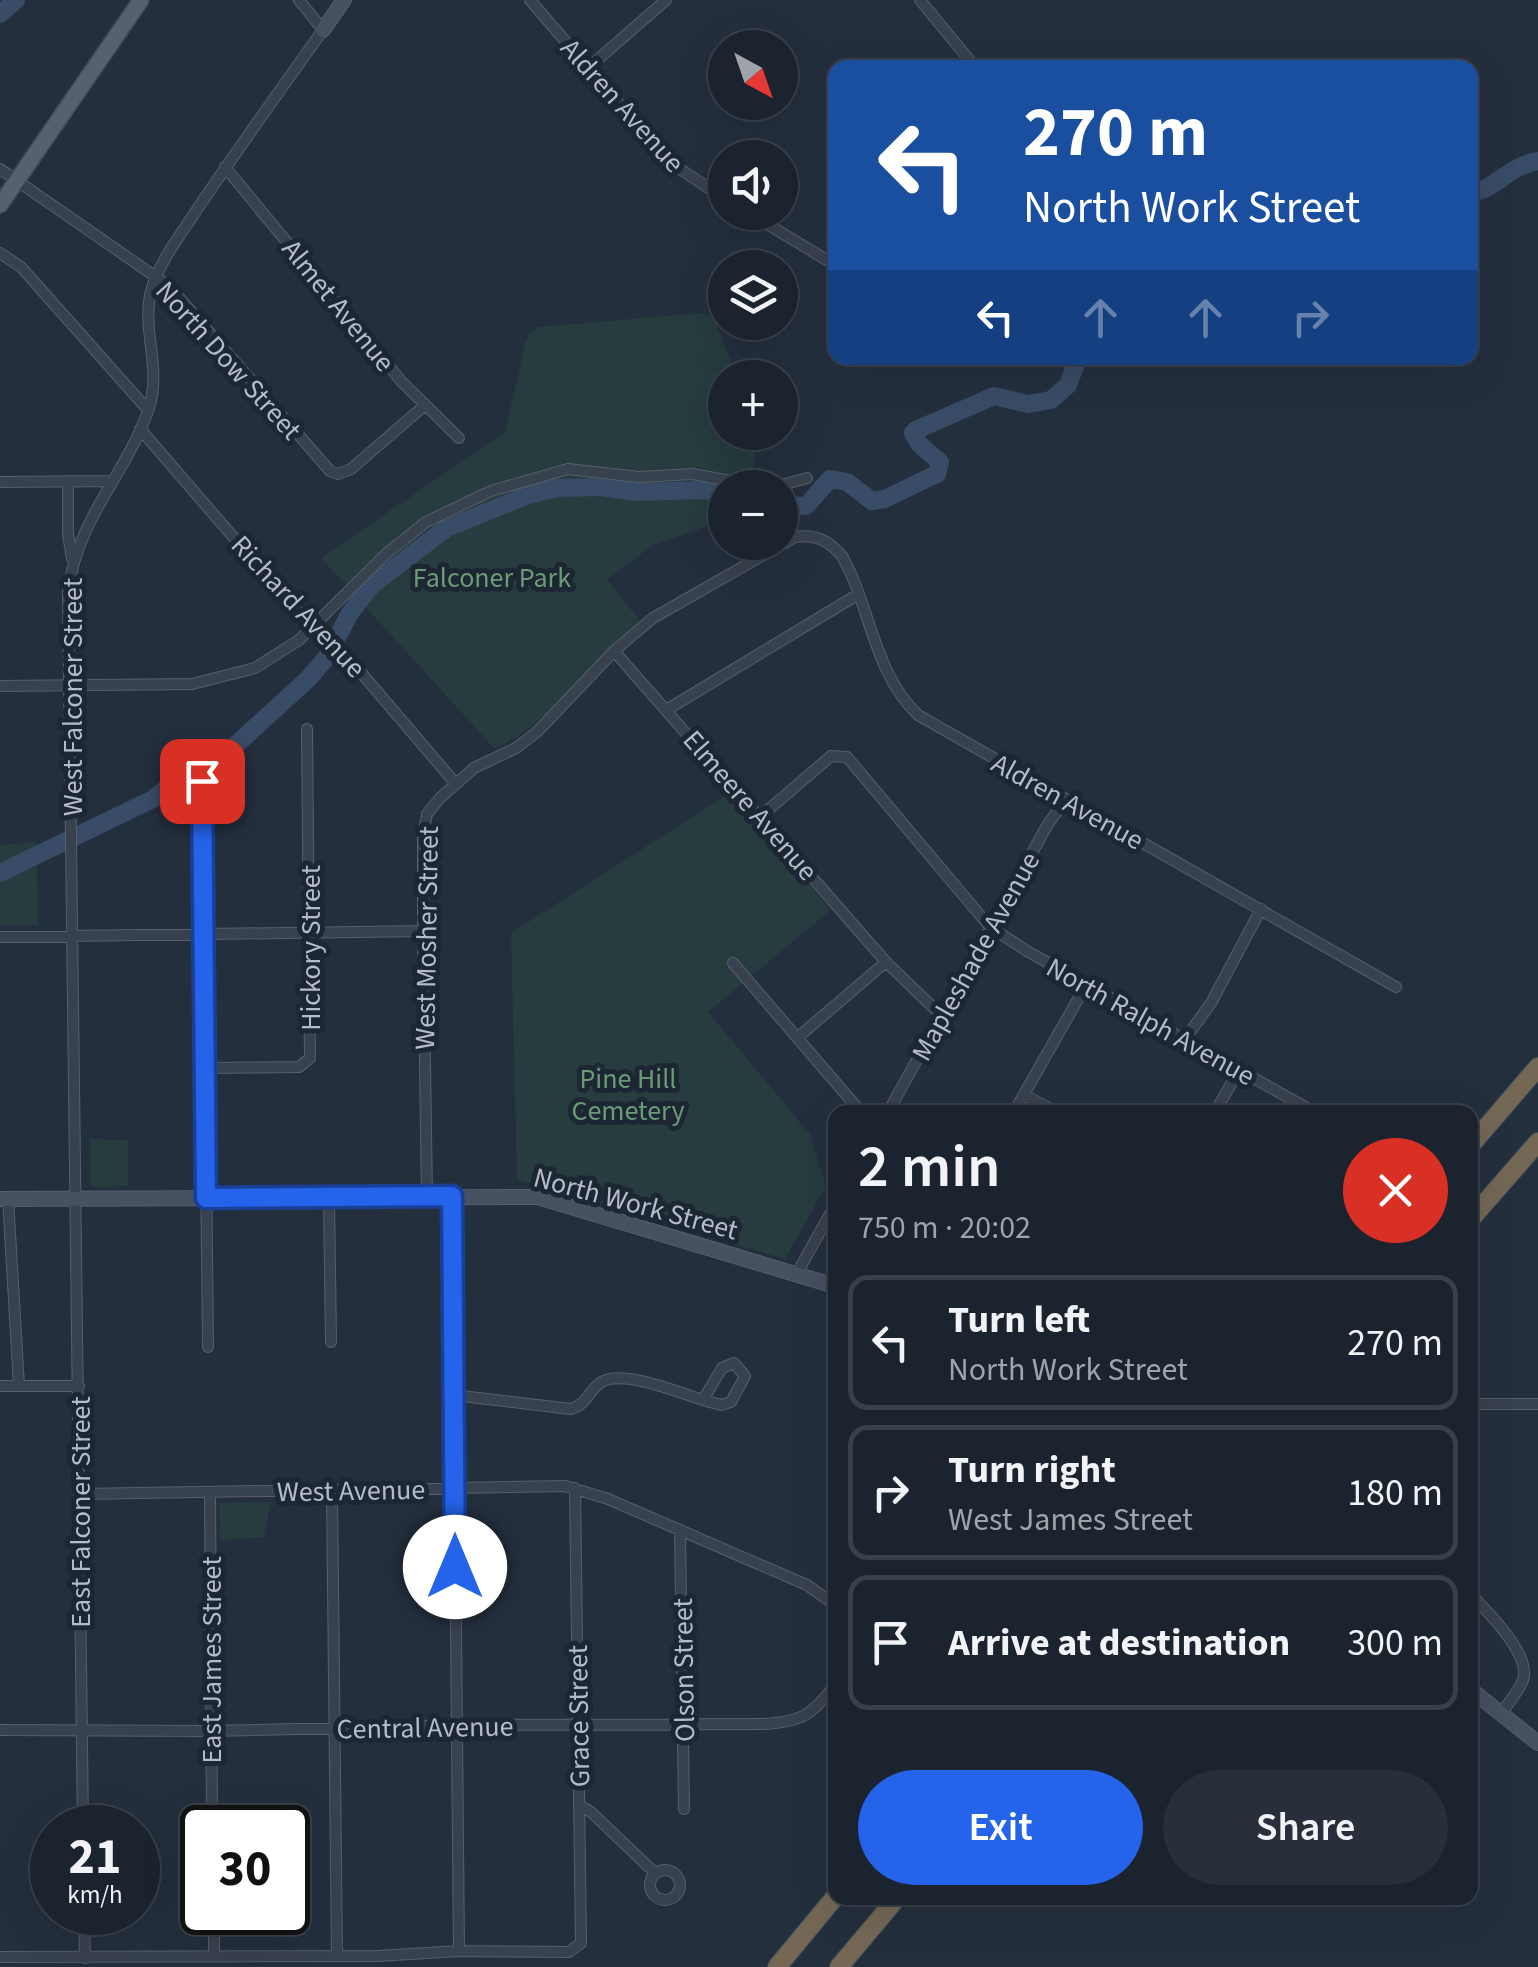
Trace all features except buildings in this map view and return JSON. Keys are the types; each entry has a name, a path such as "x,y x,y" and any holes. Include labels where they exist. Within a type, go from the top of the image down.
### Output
{"highway":[{"path":"1478,1137 1538,1067"},
{"path":"1478,1211 1538,1142"},
{"path":"778,1967 828,1905"},
{"path":"839,1967 892,1905"}],"main road":[{"path":"0,206 142,0"}],"street":[{"path":"299,0 323,30 344,0"},
{"name":"Aldren Avenue","path":"530,0 668,161 708,188"},
{"path":"587,69 666,0"},
{"path":"924,1 968,58"},
{"name":"West Falconer Street","path":"76,1196 67,620 72,561 81,535 148,410 156,374 148,314 156,276 226,167 323,30"},
{"name":"Almet Avenue","path":"226,167 424,406 459,438"},
{"name":"North Dow Street","path":"0,169 156,276 182,299 322,465 338,474 352,468 424,406"},
{"path":"777,230 828,261"},
{"path":"0,254 21,267 148,410"},
{"name":"Richard Avenue","path":"140,429 313,626 339,648 456,784"},
{"path":"0,686 206,683 267,663 426,522 491,491 575,468 638,477 708,477"},
{"path":"798,481 808,478"},
{"path":"68,480 72,561"},
{"path":"0,482 111,480"},
{"name":"West Mosher Street","path":"427,1196 424,824 432,806 486,760 516,748 538,732 614,651 663,611 794,536 824,539"},
{"name":"Aldren Avenue","path":"824,539 842,556 889,678 918,715 1396,987"},
{"path":"668,709 857,595"},
{"name":"Elmeere Avenue","path":"614,651 886,962 942,1016"},
{"name":"Hickory Street","path":"204,1068 299,1067 306,1063 310,1053 308,729"},
{"name":"North Ralph Avenue","path":"761,816 832,756 848,757 990,927 1302,1105"},
{"path":"202,781 208,1346"},
{"name":"Mapleshade Avenue","path":"892,1105 1048,824 1065,801"},
{"path":"1186,1040 1211,1003 1261,909"},
{"path":"0,937 423,931"},
{"path":"797,1038 886,962"},
{"path":"733,964 856,1105"},
{"path":"1018,1105 1086,985"},
{"path":"1219,1105 1239,1070"},
{"path":"1024,1095 1043,1105"},
{"name":"East Falconer Street","path":"76,1196 83,1805"},
{"path":"0,1957 337,1956 460,1951 452,1196"},
{"name":"North Work Street","path":"4,1198 538,1197 828,1284"},
{"path":"4,1198 19,1386"},
{"path":"328,1198 331,1342"},
{"path":"796,1275 828,1218"},
{"path":"454,1395 570,1409 578,1408 601,1383 619,1378 721,1405 731,1402 745,1376 741,1369 734,1363 722,1368 703,1400"},
{"path":"0,1386 79,1386"},
{"path":"1478,1404 1538,1404"},
{"name":"West Avenue","path":"80,1494 575,1488 807,1585 828,1601"},
{"name":"Grace Street","path":"460,1951 568,1952 581,1943 575,1488"},
{"path":"332,1491 337,1956"},
{"name":"East James Street","path":"210,1492 212,1805"},
{"name":"Olson Street","path":"680,1530 684,1808"},
{"path":"1478,1602 1506,1634 1525,1668 1523,1680 1501,1714"},
{"name":"Central Avenue","path":"0,1730 334,1730 794,1722 815,1710 828,1694"},
{"path":"1478,1695 1538,1742"},
{"path":"579,1804 655,1873"},
{"path":"84,1935 85,1958"},
{"path":"214,1935 214,1955"}],"green space":[{"name":"Falconer Park","path":"701,313 708,316 708,340 723,340 730,360 708,360 708,450 755,450 753,470 708,470 708,526 653,545 607,579 640,621 546,714 526,731 493,747 321,558 505,432 526,341 538,327"},
{"name":"Pine Hill Cemetery","path":"730,793 831,910 708,1012 810,1134 826,1186 785,1259 517,1179 511,933"},
{"path":"36,842 38,925 0,926 0,845"},
{"path":"90,1139 128,1140 128,1186 91,1187"},
{"path":"271,1502 264,1537 220,1540 219,1503"}],"waterway":[{"path":"0,14 16,0"},
{"path":"1478,191 1538,161"},
{"path":"798,506 806,506 830,479 847,482 872,501 885,499 937,474 940,462 919,444 913,433 916,430 994,396 1028,404 1051,400 1068,385 1075,365"},
{"path":"0,873 153,799 187,772 228,752 327,657 350,613 372,585 445,529 528,495 557,488 708,491"}],"route":[{"path":"202,781 206,1198 452,1196 455,1567"}]}
